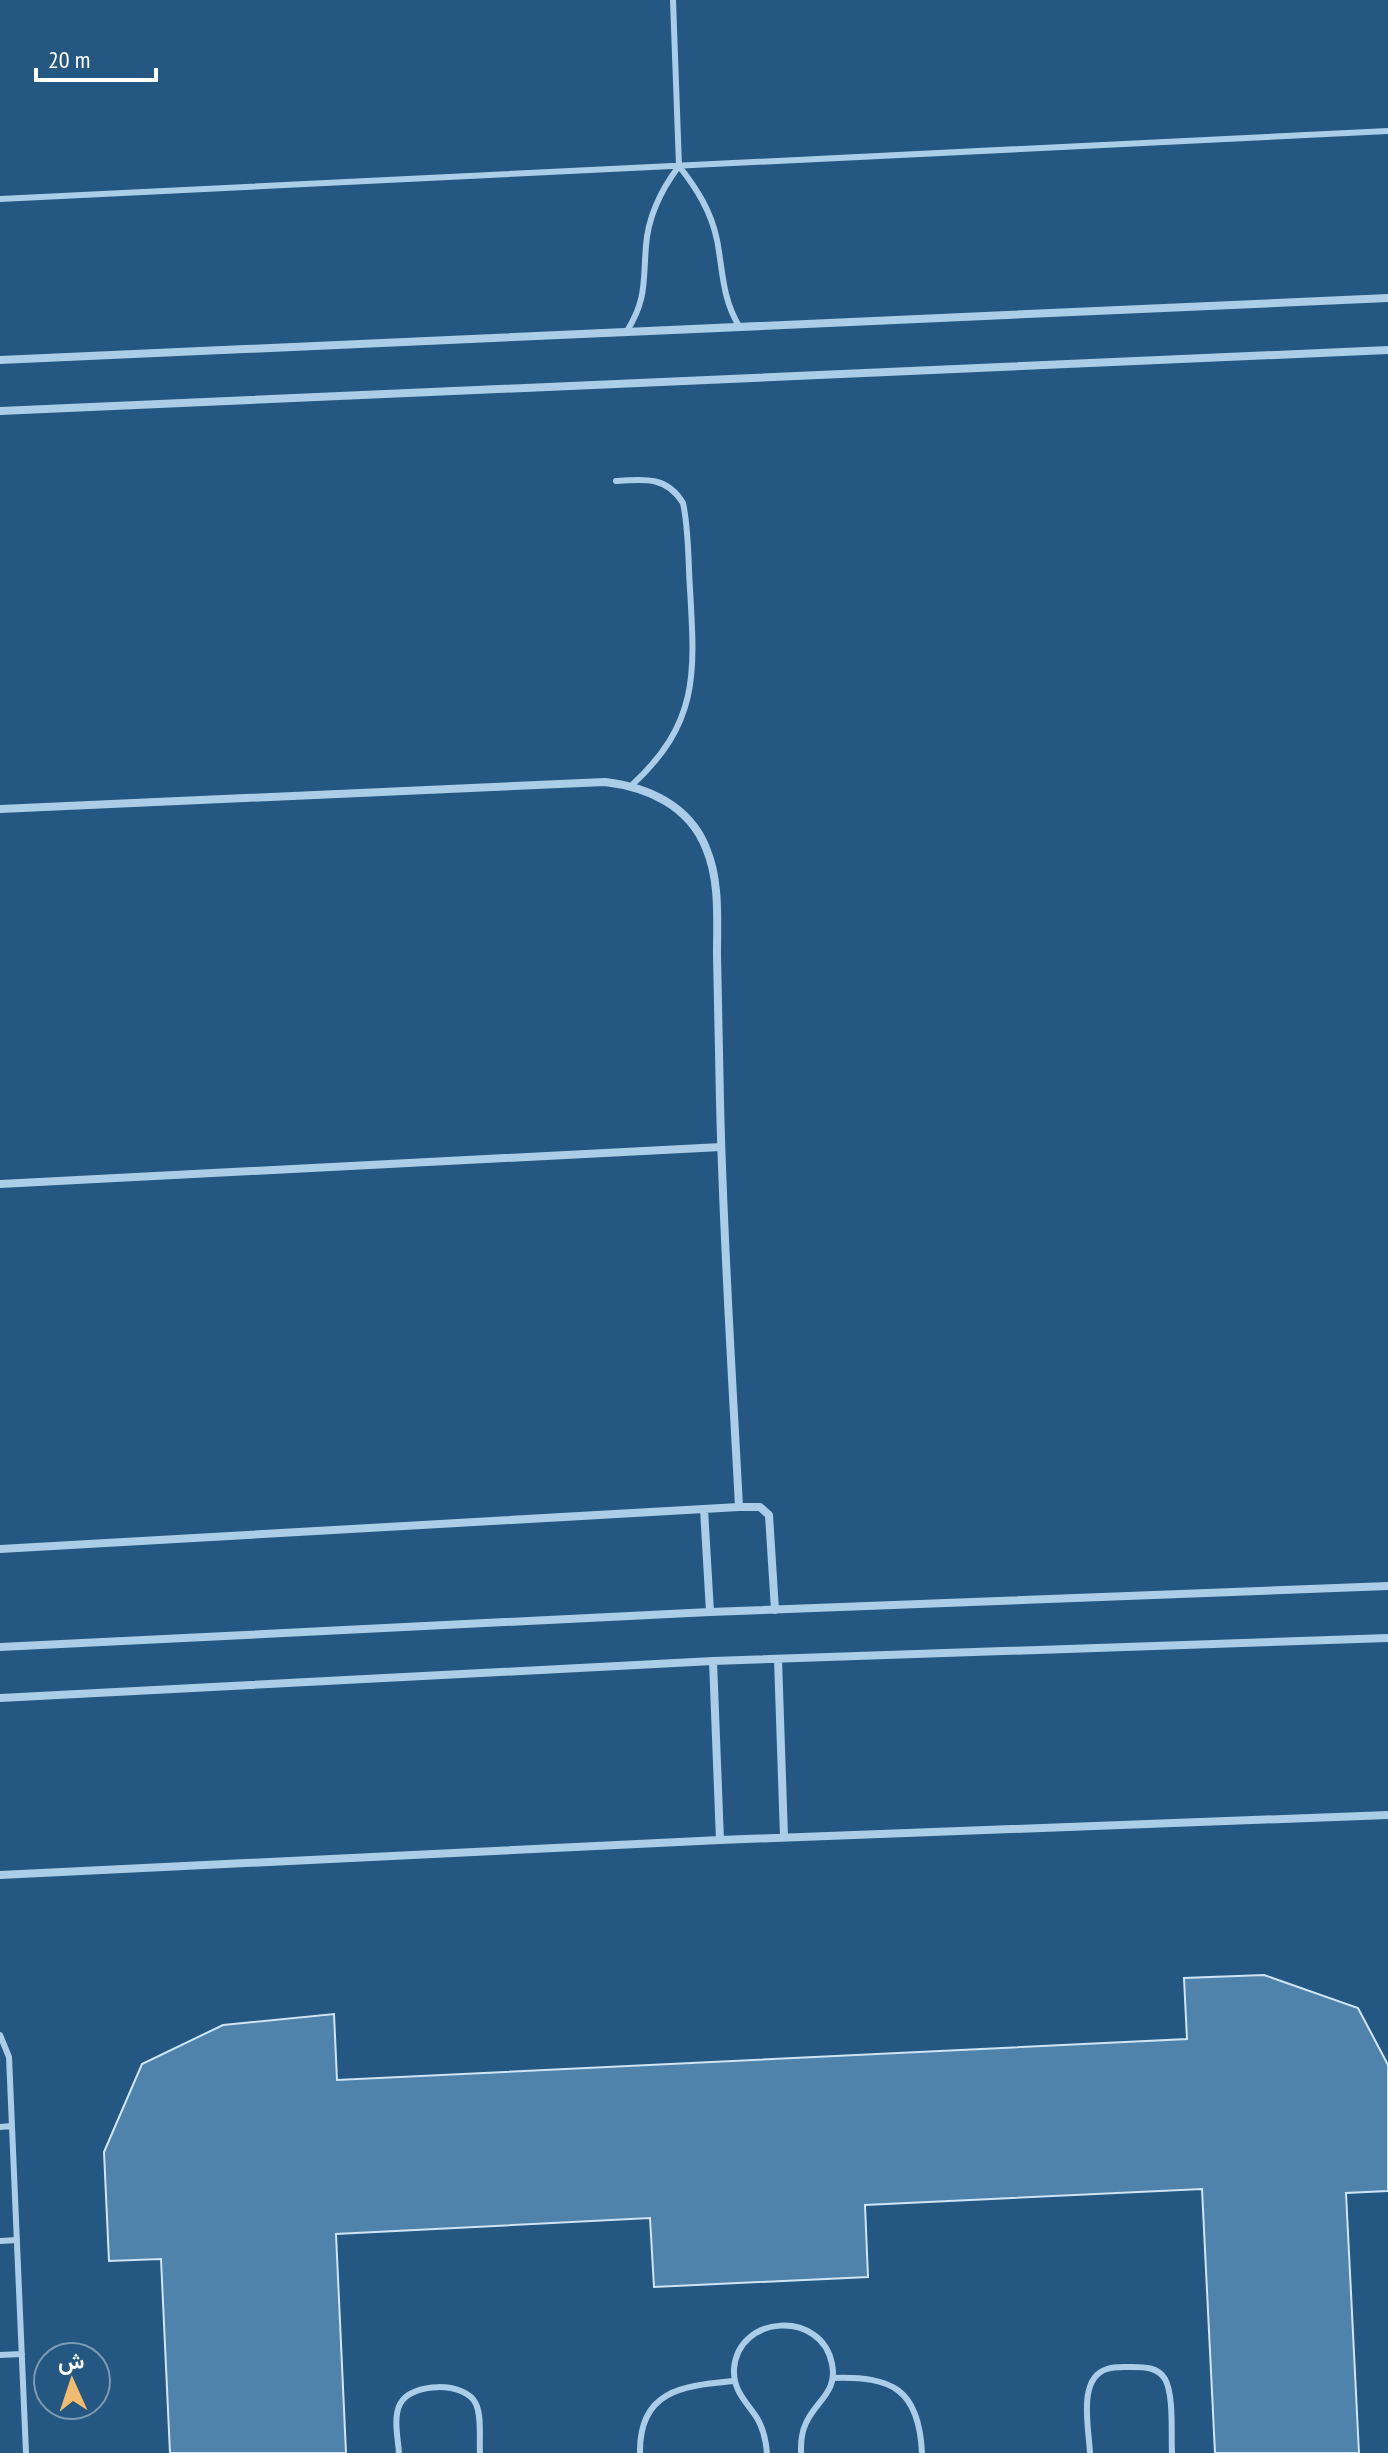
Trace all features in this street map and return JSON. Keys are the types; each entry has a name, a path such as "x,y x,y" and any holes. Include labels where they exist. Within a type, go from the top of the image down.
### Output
{"street":[{"path":"0,360 1388,298"},
{"path":"0,411 1388,350"},
{"path":"0,809 587,782 632,785 656,795 679,810 694,826 705,845 713,866 716,888 721,1147 739,1507"},
{"path":"0,1184 721,1147"},
{"path":"0,1549 760,1507 769,1515 775,1610"},
{"path":"704,1509 710,1612"},
{"path":"0,1647 710,1612 1388,1586"},
{"path":"0,1698 713,1661 1388,1638"},
{"path":"778,1659 784,1837"},
{"path":"713,1661 720,1840"},
{"path":"0,1875 784,1837 1388,1815"}],"lane":[{"path":"673,0 679,166 709,212 717,238 725,296 739,326"},
{"path":"0,199 1388,131"},
{"path":"627,331 642,301 649,224 666,184 679,166"},
{"path":"616,481 657,480 677,492 683,503 693,647 689,695 682,718 654,765 632,785"},
{"path":"0,2035 9,2057 26,2453"},
{"path":"0,2127 12,2126"},
{"path":"0,2241 17,2240"},
{"path":"767,2453 762,2428 742,2400 734,2381 734,2366 748,2339 774,2325 790,2324 804,2328 817,2337 827,2349 832,2363 833,2378 827,2397 805,2424 801,2453"},
{"path":"0,2355 22,2354"},
{"path":"1090,2453 1088,2394 1091,2381 1107,2369 1148,2367 1161,2374 1168,2387 1172,2453"},
{"path":"833,2378 875,2379 902,2394 913,2406 919,2421 922,2453"},
{"path":"640,2453 646,2418 655,2404 668,2394 682,2387 734,2381"},
{"path":"399,2453 397,2419 404,2398 417,2390 451,2389 464,2391 477,2406 480,2453"}],"building":[{"path":"1264,1975 1358,2008 1388,2065 1388,2191 1346,2193 1359,2453 1215,2453 1202,2189 865,2205 868,2277 654,2287 650,2218 336,2234 346,2453 170,2453 161,2259 109,2261 104,2152 142,2064 223,2025 334,2014 337,2080 1187,2039 1184,1978"}]}
